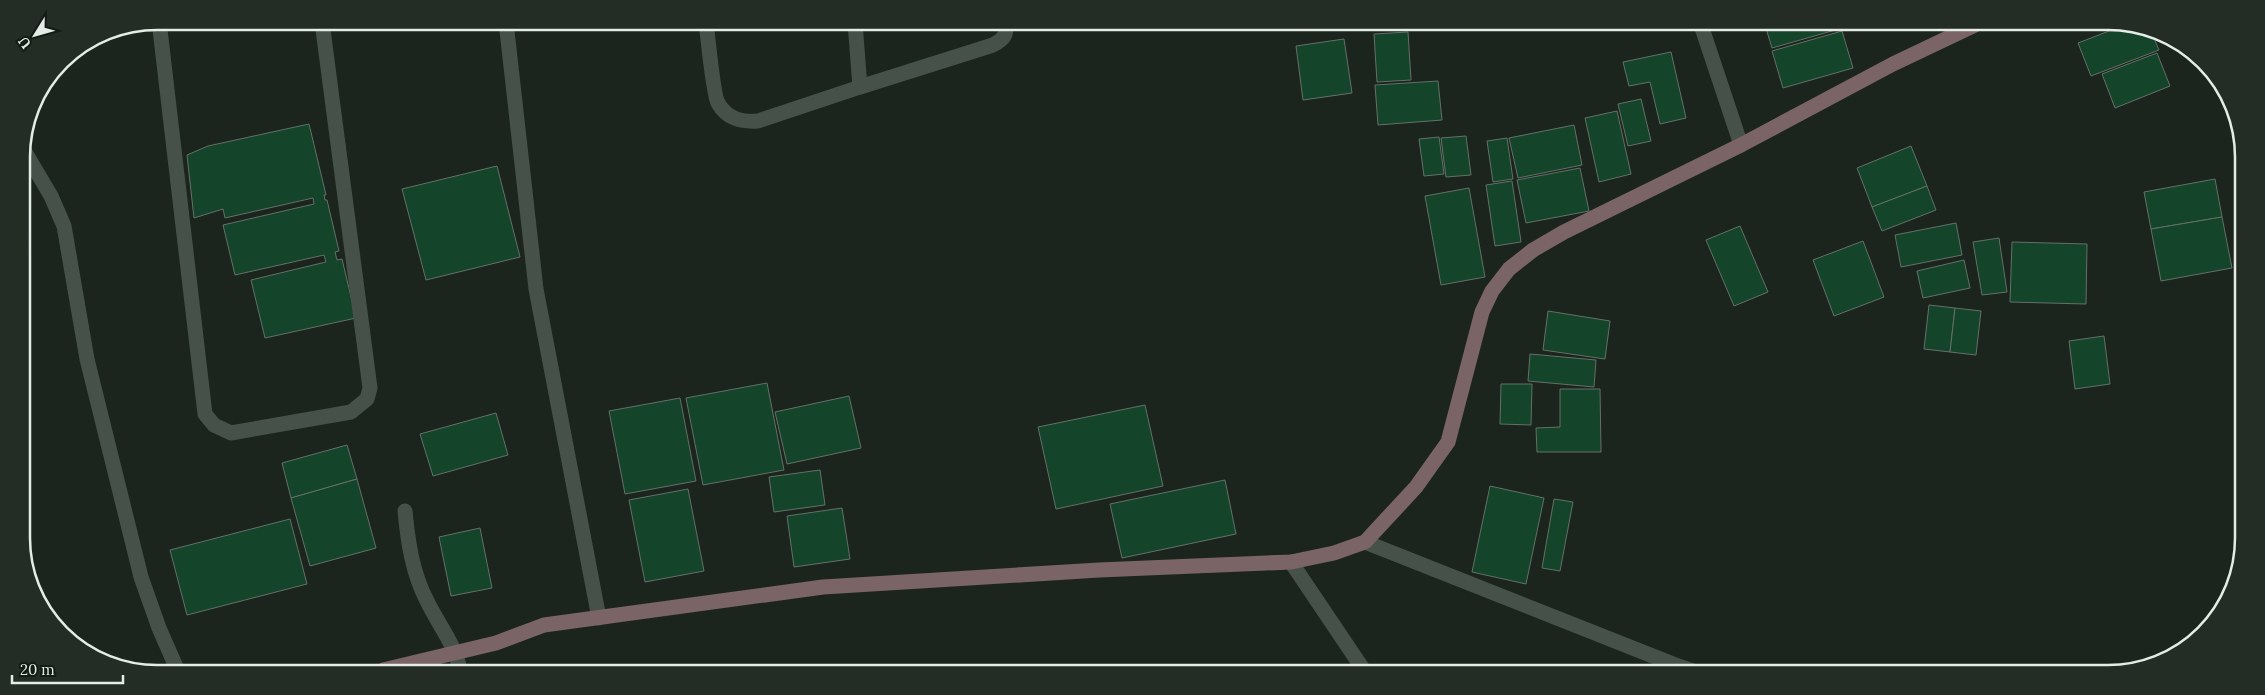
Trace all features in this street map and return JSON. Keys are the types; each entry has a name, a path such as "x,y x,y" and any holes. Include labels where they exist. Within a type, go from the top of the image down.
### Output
{"street":[{"path":"160,30 205,414 214,425 231,433 351,412 367,399 370,388 323,30"},
{"path":"507,30 536,288 599,618"},
{"path":"707,30 717,102 730,116 741,122 758,121 993,45 1003,40 1007,30"},
{"path":"856,30 860,87"},
{"path":"1703,30 1741,145"},
{"path":"404,665 496,643 544,625 823,587 1099,570 1291,562 1334,553 1365,542 1416,487 1448,442 1482,312 1492,291 1509,269 1533,250 1564,232 1741,145 1893,64 1964,30"},
{"path":"30,161 51,196 64,226 87,359 141,577 159,628 175,665"},
{"path":"405,511 413,566 426,600 456,653 459,665"},
{"path":"1365,542 1676,665"},
{"path":"1291,562 1360,665"}],"building":[{"path":"1767,30 1835,30 1772,48"},
{"path":"2111,30 2125,31 2154,39 2159,50 2091,76 2078,43"},
{"path":"1842,31 1853,68 1783,88 1772,51"},
{"path":"1408,32 1411,80 1377,82 1374,34"},
{"path":"1344,39 1352,93 1303,100 1296,46"},
{"path":"1671,52 1686,118 1660,124 1650,82 1629,86 1623,62"},
{"path":"2157,53 2170,86 2115,108 2102,74"},
{"path":"1438,81 1442,120 1378,125 1375,85"},
{"path":"1641,99 1651,141 1628,146 1618,104"},
{"path":"1617,111 1631,174 1599,182 1585,118"},
{"path":"309,124 326,195 324,195 325,200 327,200 339,251 335,252 337,260 342,259 356,318 265,338 251,280 326,262 324,255 235,275 223,225 314,204 313,198 225,218 223,209 194,218 187,155 208,146"},
{"path":"1574,125 1582,165 1518,178 1509,138"},
{"path":"1466,136 1471,175 1446,177 1441,138"},
{"path":"1439,137 1444,174 1424,176 1419,139"},
{"path":"1507,138 1513,179 1493,182 1487,141"},
{"path":"1911,146 1927,186 1872,207 1857,168"},
{"path":"497,166 520,257 426,280 402,189"},
{"path":"1580,168 1589,211 1526,223 1517,180"},
{"path":"2215,179 2222,217 2151,229 2144,192"},
{"path":"1512,181 1521,242 1495,246 1486,185"},
{"path":"1927,186 1936,210 1882,231 1872,207"},
{"path":"1469,188 1485,277 1441,285 1425,196"},
{"path":"2222,217 2232,268 2161,281 2151,229"},
{"path":"1956,223 1962,255 1901,267 1895,235"},
{"path":"1740,226 1768,292 1734,306 1706,240"},
{"path":"1999,238 2007,292 1982,295 1973,242"},
{"path":"1863,241 1884,297 1834,316 1813,260"},
{"path":"2012,242 2087,244 2086,304 2010,302"},
{"path":"1964,260 1970,288 1923,298 1917,271"},
{"path":"1929,305 1955,308 1950,352 1924,349"},
{"path":"1955,308 1981,311 1976,355 1950,352"},
{"path":"1548,311 1610,321 1605,359 1543,350"},
{"path":"2104,336 2110,384 2075,389 2069,341"},
{"path":"1530,354 1596,360 1594,387 1528,381"},
{"path":"767,383 784,470 703,485 686,398"},
{"path":"1501,384 1532,384 1531,425 1500,424"},
{"path":"1560,389 1600,389 1601,452 1537,452 1536,428 1560,427"},
{"path":"849,396 861,448 787,464 775,412"},
{"path":"680,398 696,481 625,494 609,411"},
{"path":"1145,405 1163,486 1056,509 1038,427"},
{"path":"496,413 508,455 433,476 420,434"},
{"path":"347,445 357,479 291,498 282,463"},
{"path":"820,470 825,505 774,512 769,477"},
{"path":"357,479 376,548 310,566 291,498"},
{"path":"1225,480 1236,534 1122,558 1110,504"},
{"path":"1490,486 1544,498 1526,584 1472,572"},
{"path":"688,489 704,571 645,582 629,500"},
{"path":"1554,499 1573,502 1560,571 1542,568"},
{"path":"842,508 850,559 794,567 787,516"},
{"path":"290,519 307,584 187,615 170,550"},
{"path":"480,528 492,588 451,596 439,537"}]}
